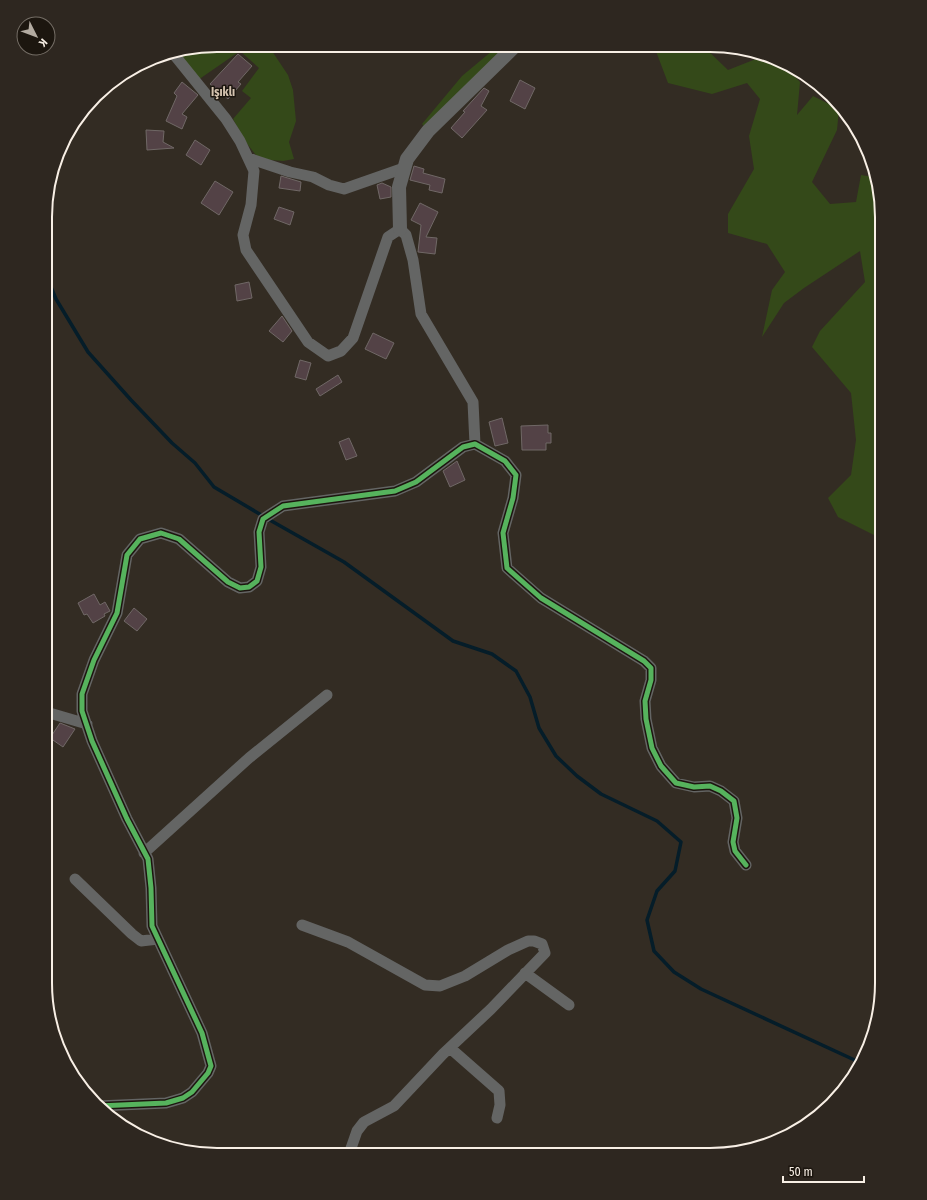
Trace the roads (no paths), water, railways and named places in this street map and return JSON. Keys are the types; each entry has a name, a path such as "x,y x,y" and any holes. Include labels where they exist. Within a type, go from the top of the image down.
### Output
{"street":[{"path":"475,444 473,402 421,314 413,260 406,235 400,229 399,187 407,159 428,132 509,52"},
{"path":"176,57 226,119 240,141 254,171 251,205 243,235 246,250 308,342 328,356 341,350 353,338 388,238 400,229"},
{"path":"248,158 290,172 313,177 329,185 344,189 404,168"},
{"path":"106,1106 166,1103 183,1098 192,1092 208,1073 211,1066 202,1033 152,926 151,888 148,859 124,812 92,741 82,711 82,694 94,660 118,613 127,555 140,539 161,533 179,539 228,582 240,588 249,587 257,581 261,566 259,532 263,519 278,509 284,506 395,491 416,482 463,447 475,444 504,461 516,475 513,498 503,533 507,568 541,598 644,661 651,668 651,680 645,701 646,719 652,748 661,766 676,783 694,787 710,786 721,791 734,801 737,818 733,842 735,851 746,865"},
{"path":"144,852 249,758 327,695"},
{"path":"52,714 87,724"},
{"path":"75,879 141,942 158,939"},
{"path":"302,925 348,942 425,985 440,986 465,976 508,950 528,941 534,940 542,944 545,953 394,1106 364,1122 357,1131 350,1148"},
{"path":"525,973 569,1005"},
{"path":"450,1048 499,1091 500,1105 497,1118"}],"waterway":[{"path":"52,289 56,299 88,352 131,400 172,443 195,463 214,487 263,516"},
{"path":"268,519 344,562 453,641 492,654 516,671 530,697 539,728 556,756 577,776 601,794 657,821 681,842 675,871 657,891 647,920 654,951 674,972 701,989 856,1061"}],"district":[{"name":"Işıklı","path":"223,92"}]}
